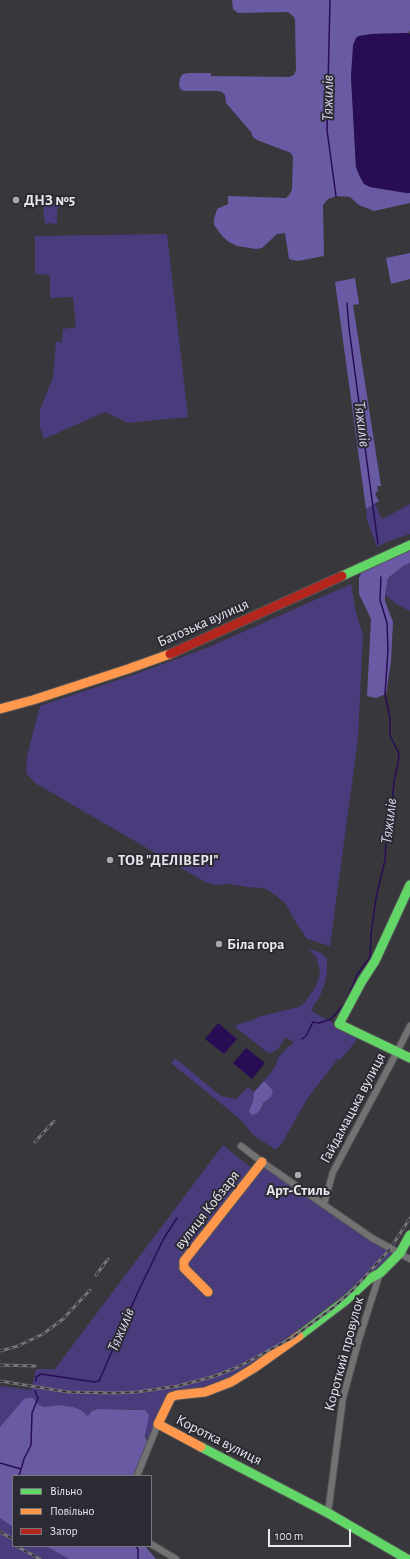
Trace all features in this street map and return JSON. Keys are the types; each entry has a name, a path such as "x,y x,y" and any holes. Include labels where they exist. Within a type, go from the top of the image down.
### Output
{"street":[{"name":"Батозька вулиця","path":"0,709 33,700 128,669 177,651 410,545"},
{"path":"410,885 375,961 362,981 339,1024 410,1058"},
{"name":"Гайдамацька вулиця","path":"324,1204 333,1172 398,1052 410,1026"},
{"path":"241,1146 372,1238 410,1259"},
{"name":"вулиця Кобзаря","path":"208,1292 184,1268 184,1261 262,1162"},
{"name":"Коротка вулиця","path":"408,1559 328,1513 158,1424 171,1397 215,1389 245,1374 335,1309 369,1279 380,1273 400,1253 410,1235"},
{"name":"Короткий провулок","path":"328,1513 343,1398 359,1339 380,1273"},
{"path":"136,1475 158,1424"},
{"path":"152,1545 176,1559"}],"shaded area":[{"path":"232,0 410,0 409,33 373,34 359,36 356,38 351,76 356,167 360,177 370,187 410,193 410,203 374,211 359,205 350,197 336,196 328,199 323,205 324,256 298,261 289,259 285,233 277,234 262,248 256,249 237,246 223,237 214,225 217,209 228,204 228,196 286,198 292,189 293,157 291,153 257,140 253,137 251,132 226,103 225,95 222,92 184,91 180,89 180,78 183,74 190,73 211,73 211,76 289,77 294,75 296,70 295,19 293,16 288,12 238,13 233,9"},
{"path":"409,33 410,193 406,193 370,187 364,184 360,177 356,167 351,76 353,45 356,38 359,36 372,34"},
{"path":"52,199 57,201 60,207 57,210 56,225 51,223 45,224 43,207 45,203"},
{"path":"167,234 188,417 128,423 105,412 44,439 40,428 40,410 53,377 56,342 62,342 63,329 76,327 73,297 50,298 50,275 35,274 35,236"},
{"path":"410,253 410,279 391,284 386,258"},
{"path":"355,278 359,304 353,305 381,486 377,486 378,490 375,494 379,501 366,509 335,282"},
{"path":"375,503 382,519 410,504 410,534 377,547 367,520 366,509"},
{"path":"410,550 410,563 403,566 388,578 385,595 385,601 393,622 391,661 386,694 376,698 367,696 371,619 359,594 359,578 362,571"},
{"path":"410,563 410,611 398,605 385,595 388,578 403,566"},
{"path":"351,584 356,613 363,635 358,738 330,946 307,939 285,903 264,888 229,884 215,885 207,883 35,783 26,773 27,756 40,706 136,674 209,647"},
{"path":"308,949 320,952 327,959 327,971 324,986 319,998 311,1010 357,1035 356,1041 341,1059 337,1060 307,1099 281,1145 276,1149 253,1135 241,1120 171,1063 175,1058 221,1096 236,1099 248,1087 254,1092 253,1102 260,1110 263,1103 273,1090 264,1081 275,1067 278,1058 294,1043 286,1037 278,1049 272,1053 268,1053 235,1027 238,1024 251,1021 261,1016 299,1007 305,1002 315,988 320,971 316,957"},
{"path":"218,1023 237,1039 224,1054 205,1039"},
{"path":"246,1048 265,1063 252,1079 233,1063"},
{"path":"264,1081 273,1090 271,1097 263,1103 260,1110 256,1114 251,1115 249,1111 253,1102 254,1092"},
{"path":"223,1145 255,1171 267,1166 400,1253 380,1273 231,1382 174,1395 149,1446 138,1409 94,1410 88,1416 81,1410 73,1407 59,1405 44,1407 39,1405 33,1398 28,1398 0,1443 0,1386 31,1390 36,1369 55,1369"},
{"path":"33,1398 39,1405 44,1407 59,1405 73,1407 81,1410 88,1416 92,1411 98,1409 145,1410 149,1415 145,1436 149,1446 137,1475 12,1475 12,1526 0,1518 0,1427 24,1399"},
{"path":"0,1457 12,1475 12,1547 123,1547 129,1559 0,1559"},
{"path":"48,1547 146,1547 156,1559 69,1559"}],"waterway":[{"name":"Тяжилів","path":"330,0 327,130 336,196"},
{"name":"Тяжилів","path":"347,303 349,328 378,544"},
{"name":"Тяжилів","path":"302,1039 306,1036 313,1022 319,1023 331,1019 346,1002 357,975 370,957 371,935 376,898 385,860 387,827 392,807 394,781 399,753 390,736 390,718 385,694 388,650 387,623 380,600 381,577"},
{"name":"Тяжилів","path":"36,1381 36,1377 41,1374 94,1382 99,1381 137,1294 164,1238 177,1218"},
{"name":"Тяжилів","path":"19,1475 24,1459 31,1445 32,1413 38,1398 35,1391"},
{"path":"0,1463 21,1469"},
{"name":"Тяжилів","path":"137,1547 138,1559"}],"railway":[{"path":"35,1142 54,1121"},
{"path":"0,1381 68,1392 137,1392 178,1386 215,1376 238,1367 292,1338 334,1307 353,1290 390,1249 410,1218"},
{"path":"96,1275 108,1259"},
{"path":"0,1351 18,1346 43,1334 63,1319 90,1290"},
{"path":"0,1365 35,1366"},
{"path":"0,1532 12,1538"},
{"path":"18,1547 40,1559"}],"traffic: fast":[{"path":"342,576 410,545"},
{"path":"410,885 375,961 362,981 339,1024 410,1058"},
{"path":"299,1336 345,1301 369,1279 380,1273 400,1253 410,1235"},
{"path":"201,1447 328,1513 407,1559"}],"traffic: slow":[{"path":"0,709 33,700 170,654"},
{"path":"208,1292 184,1268 184,1261 262,1162"},
{"path":"201,1447 158,1424 171,1397 205,1392 231,1382 254,1368 299,1336"}],"traffic: jam":[{"path":"170,654 342,576"}],"place":[{"name":"ДНЗ №5","path":"16,200"},
{"name":"ТОВ \"ДЕЛІВЕРІ\"","path":"110,860"},
{"name":"Біла гора","path":"219,944"},
{"name":"Арт-Стиль","path":"298,1175"}]}
